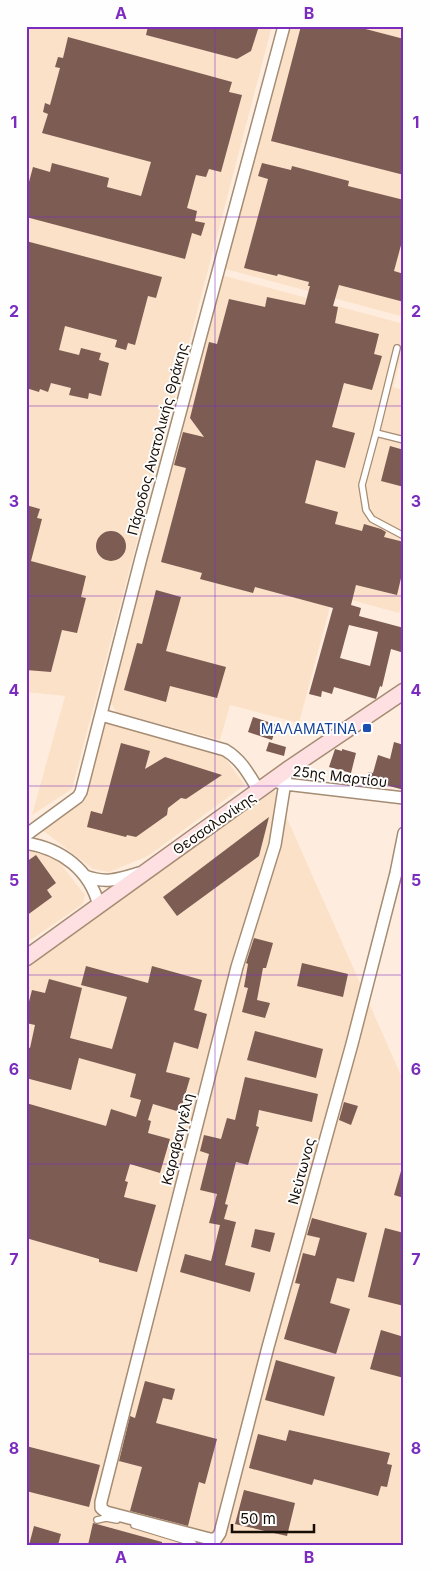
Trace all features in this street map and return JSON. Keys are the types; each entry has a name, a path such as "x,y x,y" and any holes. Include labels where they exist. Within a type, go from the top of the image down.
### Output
{"main road":[{"name":"Θεσσαλονίκης","path":"26,958 404,691"}],"street":[{"name":"Πάροδος Ανατολικής Θράκης","path":"26,835 80,794 158,492 284,26"},
{"path":"101,715 225,750 236,756 259,792"},
{"name":"25ης Μαρτίου","path":"282,778 404,798"},
{"name":"Καραβαγγέλη","path":"108,1513 101,1508 100,1502 237,967 275,845 282,778"},
{"name":"Νεύτωνος","path":"108,1513 213,1540 218,1536 352,1044 396,873 404,833"},
{"path":"26,843 66,856 85,876 93,888 100,906"},
{"path":"85,876 103,882 148,870"}],"lane":[{"path":"397,348 362,486 366,510 372,519 404,536"},
{"path":"376,433 404,440"},
{"path":"98,1520 106,1518 123,1521 193,1543 194,1545"}],"shaded area":[{"path":"26,26 272,26 72,789 32,815 65,696 26,692"},
{"path":"289,26 404,26 404,317 222,268"},
{"path":"221,275 404,324 404,347 393,387 404,390 404,594 399,613 333,595 299,723 230,705 220,740 116,712 108,697"},
{"path":"105,722 222,754 245,785 148,856 109,872 93,869 41,829 85,797"},
{"path":"274,789 404,1082 404,1545 26,1545 26,967"},
{"path":"26,850 50,856 59,862 85,895 83,904 26,943"}],"building":[{"path":"148,26 259,26 251,51 237,59 146,35"},
{"path":"301,26 354,26 404,39 404,175 271,141"},
{"path":"68,37 232,82 229,92 242,95 221,172 209,169 206,177 196,175 187,208 197,211 195,221 205,223 201,236 192,233 185,259 26,217 26,193 33,167 50,172 52,163 109,178 107,187 141,196 151,162 42,133 48,114 43,112 45,103 50,105 60,68 55,67 58,57 63,58"},
{"path":"262,163 291,170 292,166 349,181 348,186 404,200 404,234 394,271 404,274 404,302 339,285 333,306 338,307 335,323 379,334 374,354 382,356 372,390 344,383 332,427 355,433 345,468 316,460 305,503 338,512 335,524 362,531 364,524 386,532 384,537 404,542 404,575 402,574 397,595 356,585 351,605 361,608 359,616 404,628 404,653 391,649 382,687 380,686 376,699 334,687 332,694 322,691 321,697 309,694 333,608 255,587 253,593 200,579 202,573 161,562 186,468 174,465 183,432 204,437 190,418 209,342 217,344 229,299 265,307 267,297 305,305 310,286 308,286 309,282 244,268 268,179 258,176","holes":["349,625 378,632 370,666 340,658"]},
{"path":"26,241 162,277 156,298 148,296 135,345 128,343 126,350 115,347 117,340 65,326 59,350 79,355 81,348 101,353 99,360 109,363 101,396 89,393 88,399 69,395 71,388 51,383 48,392 40,389 39,392 26,388"},
{"path":"390,446 404,450 404,487 381,481"},
{"path":"26,505 40,509 37,518 42,519 31,561 86,576 81,597 86,598 77,633 62,630 51,672 26,670"},
{"path":"111,531 121,536 126,546 121,556 111,561 101,556 96,546 101,536"},
{"path":"156,590 181,597 166,651 226,667 217,698 170,686 166,702 124,690 137,643 142,644"},
{"path":"253,717 277,725 272,740 248,732"},
{"path":"269,742 286,747 284,756 266,751"},
{"path":"394,742 404,745 404,790 378,783 377,786 365,784 368,772 373,773 378,755 390,759"},
{"path":"121,743 150,751 145,769 165,757 222,775 186,799 181,798 168,808 167,815 136,837 127,835 126,837 87,827 91,811 102,814"},
{"path":"335,749 356,753 351,773 329,767"},
{"path":"269,817 259,856 177,916 163,897"},
{"path":"36,855 56,883 47,890 52,897 26,916 26,862"},
{"path":"254,938 273,943 266,968 263,968 257,1000 270,1003 265,1018 242,1012 248,988 244,987 248,964 246,963"},
{"path":"302,963 348,974 343,997 297,986"},
{"path":"86,966 148,983 152,966 202,980 194,1010 207,1014 198,1049 174,1042 166,1072 190,1078 180,1112 153,1104 148,1120 151,1121 148,1133 170,1139 160,1173 130,1164 125,1181 128,1182 124,1197 156,1205 137,1272 99,1262 99,1259 26,1238 26,1103 106,1126 111,1109 136,1117 141,1100 130,1097 136,1074 79,1058 71,1090 26,1078 26,1047 30,1048 35,1025 26,1023 26,1013 32,990 45,993 49,979 82,988 70,1038 112,1049 127,997 81,985"},
{"path":"255,1031 323,1049 316,1078 247,1060"},
{"path":"245,1077 318,1094 312,1122 259,1110 256,1126 259,1127 248,1165 236,1162 225,1204 228,1205 224,1219 236,1222 225,1265 255,1273 250,1292 180,1272 185,1254 211,1261 220,1225 209,1223 217,1194 200,1190 209,1154 200,1151 204,1135 221,1139 227,1118 235,1120"},
{"path":"344,1102 358,1106 351,1125 339,1120"},
{"path":"401,1171 404,1171 404,1198 394,1195"},
{"path":"312,1218 367,1233 354,1282 337,1278 330,1303 350,1309 336,1354 284,1339 300,1284 295,1283 303,1253 315,1256 320,1238 307,1235"},
{"path":"385,1228 404,1233 404,1306 368,1297"},
{"path":"255,1229 275,1233 270,1252 251,1247"},
{"path":"381,1330 404,1337 404,1378 370,1369"},
{"path":"276,1360 335,1377 324,1416 265,1400"},
{"path":"145,1381 175,1389 172,1400 163,1398 156,1423 217,1439 205,1484 199,1482 188,1526 130,1511 142,1467 119,1461 130,1416 135,1418"},
{"path":"289,1430 390,1453 387,1464 392,1465 387,1487 381,1486 378,1496 314,1479 312,1485 249,1468 258,1434 286,1441"},
{"path":"26,1446 100,1465 89,1507 26,1491"},
{"path":"244,1490 295,1503 287,1536 235,1524"},
{"path":"93,1523 162,1542 162,1545 88,1545"},
{"path":"34,1526 61,1534 58,1545 29,1545"}],"place":[{"name":"ΜΑΛΑΜΑΤΙΝΑ","path":"367,728"}]}
